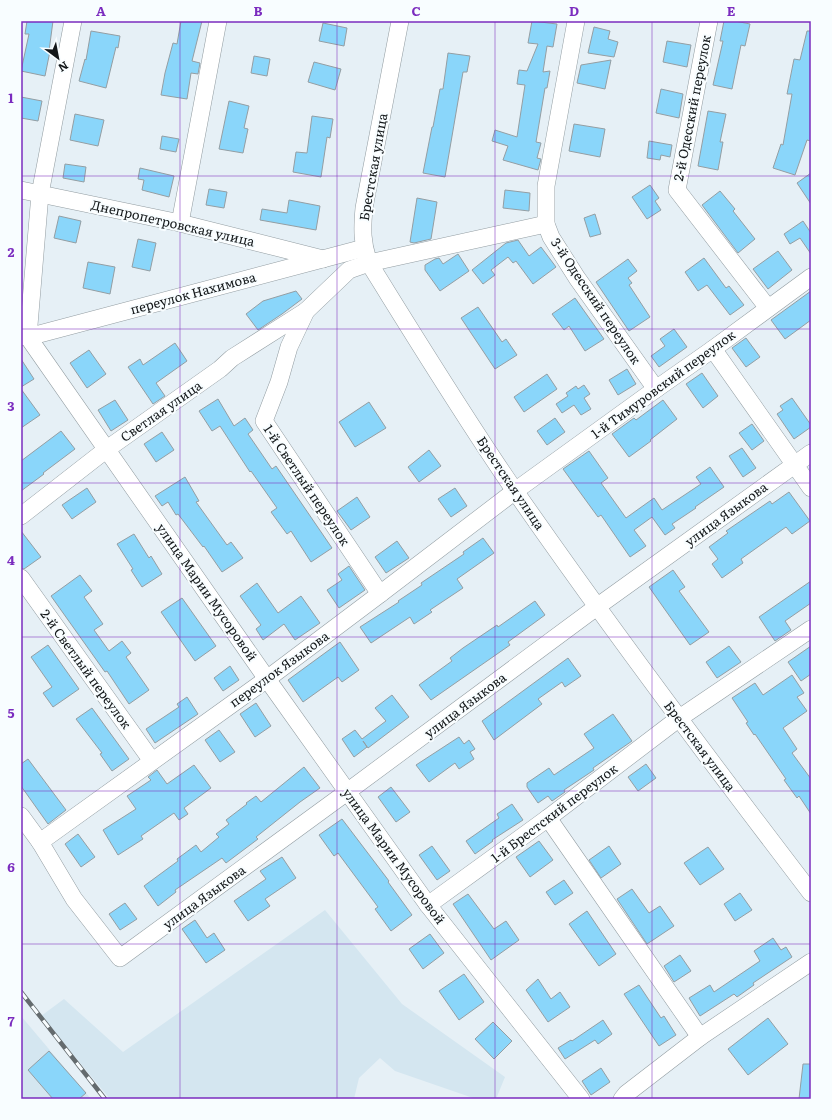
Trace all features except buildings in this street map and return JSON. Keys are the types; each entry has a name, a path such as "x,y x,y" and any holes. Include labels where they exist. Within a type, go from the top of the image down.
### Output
{"street":[{"path":"23,337 40,194 73,21"},
{"path":"180,223 218,21"},
{"name":"Брестская улица","path":"400,21 364,208 362,226 366,256 440,378 515,491 678,719 811,893"},
{"name":"3-й Одесский переулок","path":"576,21 546,186 546,224 551,237 577,278 656,389"},
{"name":"2-й Одесский переулок","path":"709,21 677,190 768,308"},
{"name":"Днепропетровская улица","path":"21,190 180,223 324,259"},
{"path":"366,256 546,224"},
{"name":"переулок Нахимова","path":"23,337 324,259 366,256"},
{"name":"1-й Светлый переулок","path":"366,256 306,311 289,347 279,382 264,421 380,594"},
{"name":"1-й Тимуровский переулок","path":"515,491 811,277"},
{"name":"Светлая улица","path":"21,516 107,448 220,370 232,358 306,311"},
{"name":"улица Марии Мусоровой","path":"23,337 107,448 267,679 428,905 581,1099"},
{"path":"713,349 811,488"},
{"name":"улица Языкова","path":"40,842 74,899 120,958 598,606 811,453"},
{"name":"переулок Языкова","path":"40,842 152,760 267,679 515,491"},
{"name":"2-й Светлый переулок","path":"21,578 152,760"},
{"name":"1-й Брестский переулок","path":"428,905 548,818 678,719 811,629"},
{"path":"21,816 40,842"},
{"path":"548,818 700,1037"},
{"path":"622,1099 626,1094 700,1037 811,962"}],"shaded area":[{"path":"325,910 402,1004 505,1077 496,1099 476,1099 395,1071 380,1058 359,1078 354,1099 110,1099 41,1016 64,999 123,1052"},
{"path":"21,1016 91,1099 21,1099"}],"railway":[{"path":"21,992 105,1099"}]}
